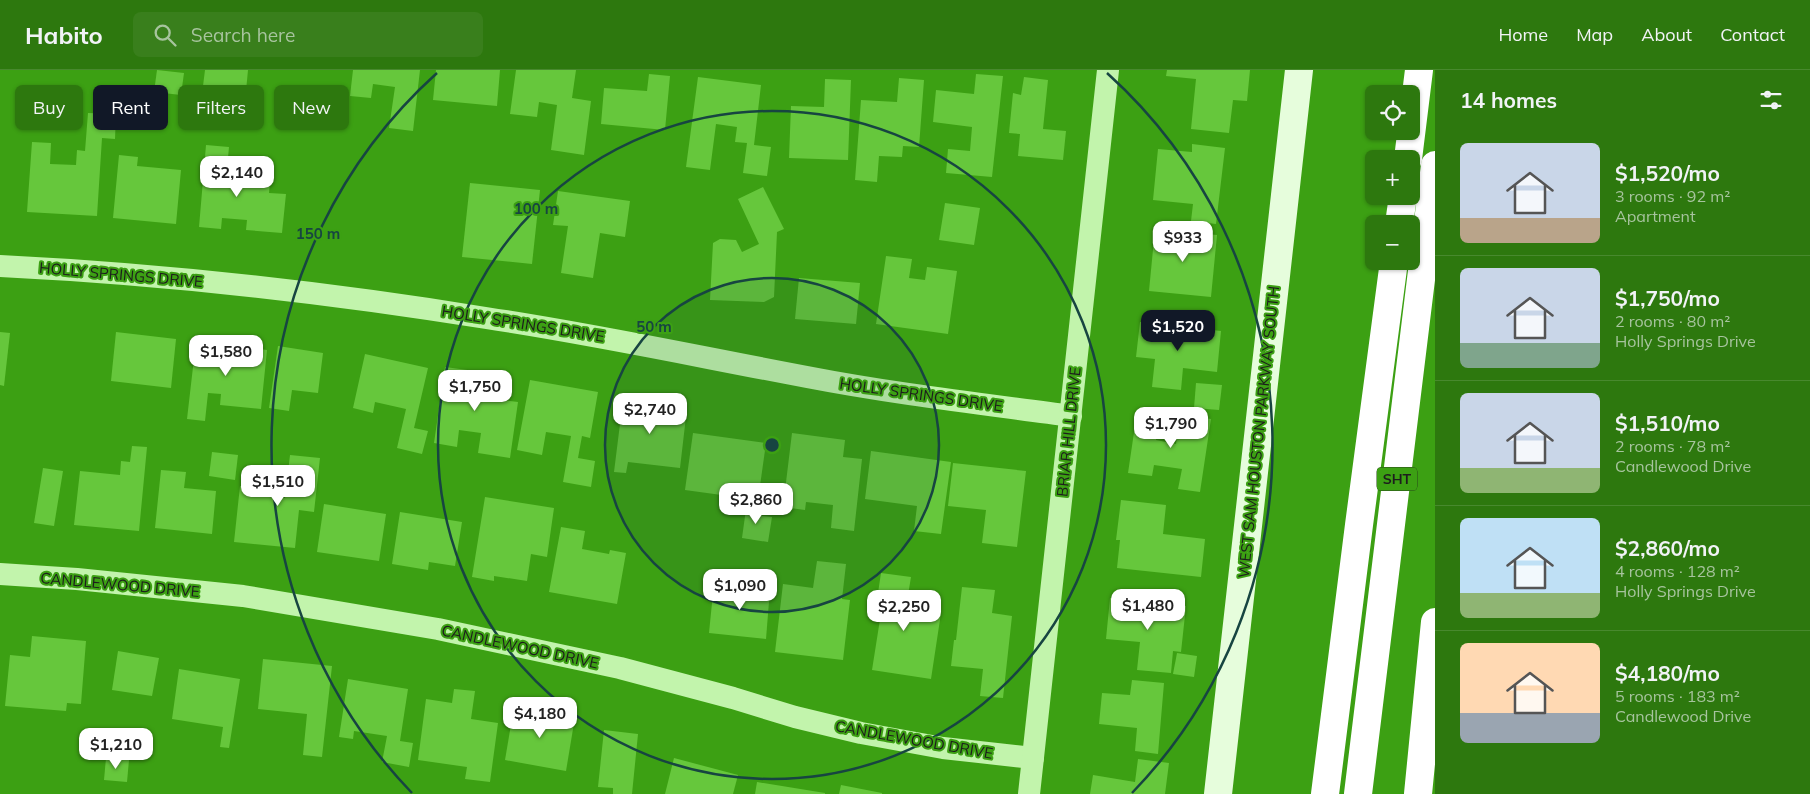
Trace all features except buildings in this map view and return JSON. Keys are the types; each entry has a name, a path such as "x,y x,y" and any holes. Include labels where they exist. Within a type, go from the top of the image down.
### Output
{"highway":[{"path":"1409,150 1420,70"},
{"name":"SHT","path":"1358,794 1435,165"},
{"name":"SHT","path":"1374,794 1435,246"},
{"name":"SHT","path":"1325,794 1393,270"},
{"path":"1418,794 1435,622"}],"main road":[{"name":"WEST SAM HOUSTON PARKWAY SOUTH","path":"1218,794 1299,70"}],"street":[{"name":"BRIAR HILL DRIVE","path":"1029,794 1108,70"},
{"name":"HOLLY SPRINGS DRIVE","path":"0,266 89,270 294,290 486,317 644,344 808,378 889,392 1071,416"},
{"name":"CANDLEWOOD DRIVE","path":"0,574 77,579 243,596 438,629 620,668 733,698 795,717 861,733 943,748 1033,758"}]}
